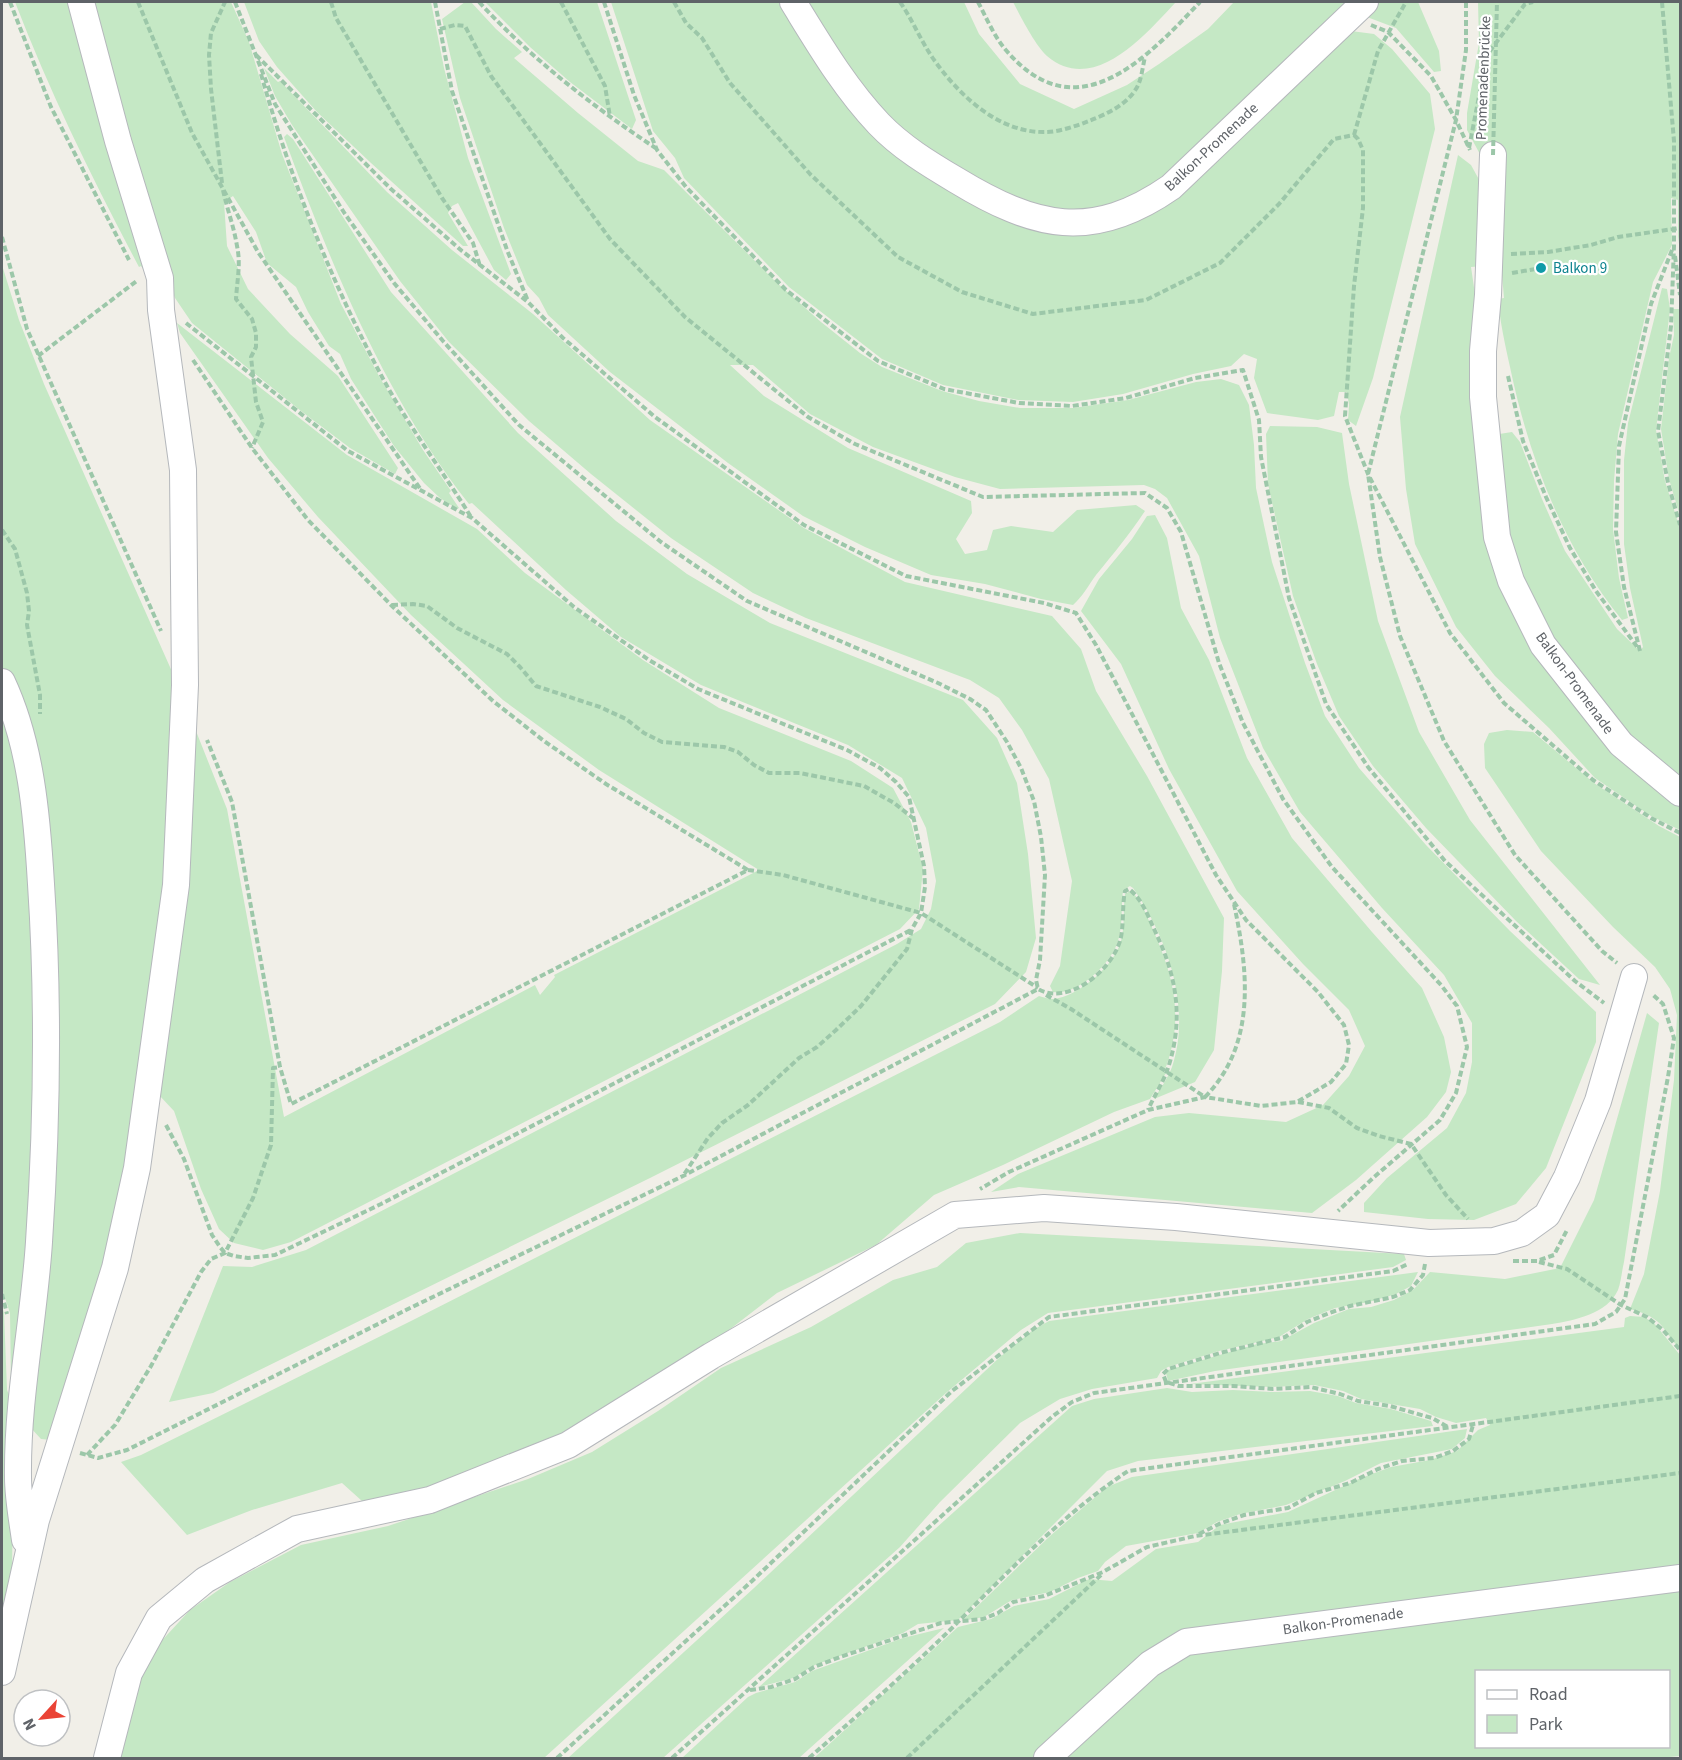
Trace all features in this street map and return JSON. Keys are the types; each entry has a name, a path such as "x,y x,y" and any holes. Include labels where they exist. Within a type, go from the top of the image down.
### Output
{"lane":[{"path":"2,1672 36,1520 115,1268 137,1168 176,885 185,684 183,470 161,310 160,278 118,141 81,2"},
{"name":"Balkon-Promenade","path":"792,2 846,86 880,126 923,161 985,198 1047,221 1077,223 1108,219 1147,203 1171,187 1357,9"},
{"name":"Balkon-Promenade","path":"1493,155 1490,253 1483,351 1483,397 1497,537 1511,581 1544,645 1621,744 1680,793"},
{"path":"2,682 10,700 30,771 47,962 46,1101 39,1244 20,1417 18,1478 27,1564"},
{"path":"107,1758 129,1673 159,1618 205,1580 297,1529 430,1500 568,1445 711,1356 955,1215 1044,1208 1176,1217 1430,1243 1494,1242 1522,1233 1547,1215 1567,1178 1598,1101 1634,976"},
{"name":"Balkon-Promenade","path":"1047,1758 1150,1664 1186,1642 1680,1578"}],"path":[{"path":"10,2 51,107 123,251 135,269"},
{"path":"138,2 192,133 258,252 423,492"},
{"path":"225,2 211,33 209,55 211,89 223,187 228,216 237,246 239,265 236,299 252,319 256,333 256,347 251,357 256,402 263,422 252,448"},
{"path":"236,2 275,104 345,214 394,283 519,425 660,542 747,601 938,682 986,710 1007,742 1020,768 1034,801 1041,837 1045,875 1040,960 1036,980 1038,988 1205,1097"},
{"path":"331,2 336,18 431,178 474,243 480,266"},
{"path":"435,2 452,91 507,250 528,302"},
{"path":"479,2 532,55 583,98 657,150"},
{"path":"561,2 605,86 610,117"},
{"path":"604,2 634,95 657,150 686,187 786,290 878,361 944,389 1019,404 1072,406 1126,398 1195,378 1243,370 1258,420 1261,457 1289,598 1326,704 1368,767 1445,861 1575,981 1623,1018"},
{"path":"900,2 931,56 957,88 980,109 1022,129 1046,132 1065,129 1110,112 1127,100 1139,85 1145,57"},
{"path":"978,2 1004,48 1024,69 1049,84 1072,87 1105,81 1132,66 1145,57 1200,2"},
{"path":"1406,2 1378,51 1354,135 1363,150 1363,208 1354,286 1345,416 1368,474 1450,633 1504,703 1593,780 1651,818 1680,833"},
{"path":"672,1758 1072,1402 1094,1393 1166,1382 1595,1324 1616,1312 1625,1299 1643,1214 1674,1038 1663,1004 1634,976 1602,951 1515,855 1444,741 1400,636 1380,557 1368,474 1456,120 1466,50 1466,2"},
{"name":"Promenadenbrücke","path":"1493,155 1497,2"},
{"path":"1469,148 1487,55 1525,4 1533,2"},
{"path":"1662,2 1674,141 1674,246 1671,327 1658,431 1668,483 1680,525"},
{"path":"1357,9 1388,32 1431,76 1469,148 1493,183"},
{"path":"440,29 455,25 465,26 491,76 610,239 686,316 808,417 855,444 983,497 1145,493 1167,508 1181,532 1219,663 1243,723 1283,799 1332,867 1423,963 1457,1006 1467,1047 1456,1093 1440,1120 1318,1230"},
{"path":"256,55 391,189 480,266 528,302 563,338 655,417 804,525 906,576 1044,603 1076,614 1096,645 1216,874 1233,901 1246,920 1318,992 1344,1025 1349,1046 1346,1064 1331,1082 1297,1102"},
{"path":"256,55 267,96 313,229 345,302 382,376 472,518"},
{"path":"1490,253 1548,252 1591,245 1618,237 1680,228"},
{"path":"2,237 27,329 165,641"},
{"path":"1674,246 1680,295"},
{"path":"1508,374 1523,441 1570,548 1596,591 1640,651 1624,587 1616,532 1619,446 1651,304 1674,246"},
{"path":"1509,274 1541,268"},
{"path":"38,356 141,278 161,310 169,309 348,451 472,518 574,607 649,660 698,690 847,750 880,768 909,797 924,866 925,887 921,913 912,929 907,949 861,1006 817,1047 799,1058 748,1105 722,1123 708,1138 683,1176"},
{"path":"187,351 252,448 308,520 391,605 493,701 544,741 606,784 748,870 783,875 921,913 1049,994 1063,994 1088,983 1097,975 1120,942 1125,891 1129,889 1136,894 1167,954 1178,1009 1176,1035 1166,1072 1148,1110"},
{"path":"2,530 15,549 27,593 29,611 27,625 40,695 39,719"},
{"path":"391,605 427,606 457,628 507,654 536,686 600,707 626,719 644,733 662,742 724,747 738,752 769,773 800,773 864,786 894,803 915,820"},
{"path":"206,738 232,802 280,1067 291,1104 748,870"},
{"path":"1205,1097 1228,1069 1239,1042 1245,973 1243,944 1233,901"},
{"path":"149,1091 184,1159 212,1235 225,1253 248,1258 275,1255 381,1204 912,929"},
{"path":"127,1450 406,1310 683,1176 1038,988"},
{"path":"87,1455 115,1425 151,1366 201,1272 212,1260 225,1253 253,1198 271,1145 273,1068 280,1067"},
{"path":"955,1215 970,1194 1009,1172 1148,1110 1205,1097 1261,1106 1297,1102 1329,1108 1357,1128 1411,1144 1446,1194 1485,1242"},
{"path":"1166,1382 1163,1374 1168,1369 1285,1337 1307,1322 1332,1312 1393,1297 1410,1290 1423,1275 1430,1243"},
{"path":"557,1758 752,1581 952,1391 1049,1317 1393,1271 1413,1262 1430,1243"},
{"path":"1537,1261 1567,1269 1621,1305 1647,1317 1663,1330 1680,1350"},
{"path":"1166,1382 1179,1386 1273,1389 1311,1387 1358,1401 1390,1406 1432,1418 1449,1428"},
{"path":"809,1758 896,1683 1043,1539 1096,1492 1128,1471 1680,1396"},
{"path":"1196,1536 1244,1515 1288,1508 1316,1493 1350,1483 1378,1468 1402,1461 1434,1458 1453,1451 1469,1438 1473,1425"},
{"path":"748,1690 771,1687 795,1679 814,1667 941,1623 983,1619 998,1613 1013,1602 1044,1596 1104,1572 1147,1547 1196,1536 1680,1473"},
{"path":"907,1758 1104,1572"}],"green space":[{"path":"15,2 77,2 147,274 141,266 139,267 89,169 57,103"},
{"path":"91,2 231,2 249,42 282,154 341,304 380,378 423,450 451,491 449,493 459,508 457,509 440,498 424,483 394,446 351,379 340,354 329,346 308,312 296,287 267,263 256,232 233,196 224,202 227,246 248,289 290,334 338,376 398,468 395,474 350,448 192,323 175,298 170,285"},
{"path":"244,2 431,2 444,68 468,158 511,274 506,280 494,270 458,203 452,206 448,213 468,246 463,246 317,112 277,67 259,41"},
{"path":"465,2 471,2 522,52 514,58 638,161 664,170 775,281 821,322 882,367 942,391 979,401 1020,408 1073,408 1128,400 1196,382 1221,379 1239,385 1249,405 1256,488 1272,562 1325,716 1359,768 1426,845 1510,931 1596,1012 1596,1042 1546,1168 1516,1204 1474,1220 1428,1219 1364,1212 1364,1203 1387,1178 1447,1128 1466,1093 1472,1062 1472,1023 1444,975 1382,908 1300,812 1263,748 1220,638 1199,556 1167,498 1155,489 1144,485 1000,489 955,477 873,447 810,414 753,365 730,365 764,396 848,448 971,501 972,513 956,539 965,554 987,550 993,530 1011,526 1053,532 1077,510 1136,505 1145,511 1073,605 985,584 931,575 865,547 803,516 728,463 610,372 548,315 539,298 527,285 504,228 460,98 442,19"},
{"path":"485,2 597,2 636,120 632,129 570,82 530,47"},
{"path":"611,2 784,2 810,43 973,202 1117,225 1351,31 1374,34 1392,49 1430,94 1435,129 1373,378 1356,426 1348,420 1347,392 1339,392 1334,416 1318,420 1267,413 1254,378 1257,359 1244,354 1231,366 1123,394 1073,402 1018,400 943,385 882,359 789,287 684,178 675,158 653,131"},
{"path":"800,2 964,2 979,34 1020,84 1074,109 1127,85 1159,64 1208,29 1234,2 1353,2 1165,185 1130,205 1057,216 973,186 878,111"},
{"path":"1013,2 1176,2 1150,30 1118,56 1101,65 1083,69 1065,66 1047,56 1033,38"},
{"path":"1371,2 1418,2 1439,51 1441,71 1434,72 1396,28 1367,17"},
{"path":"1478,2 1680,2 1680,252 1678,200 1671,198 1672,245 1653,282 1618,434 1613,529 1619,578 1628,618 1622,620 1601,592 1566,532 1538,468 1518,401 1499,308 1498,299 1504,298 1500,252 1482,158 1467,130 1467,113 1479,43"},
{"path":"264,68 278,82 280,81 387,192 452,250 533,314 650,420 804,528 905,582 1052,616 1081,649 1096,691 1147,776 1224,918 1222,971 1214,1050 1195,1082 1154,1099 1172,1067 1179,1021 1177,997 1166,950 1145,907 1130,886 1123,890 1120,935 1108,959 1092,977 1082,984 1062,992 1053,992 1050,986 1060,966 1072,881 1049,779 1022,730 999,698 970,680 806,618 753,593 671,538 529,421 449,342 400,281 292,125 275,96"},
{"path":"287,134 293,139 391,292 518,433 616,521 687,574 770,623 963,700 997,738 1017,783 1028,854 1036,938 1026,972 995,1004 650,1178 213,1393 169,1402 223,1266 252,1267 306,1250 897,944 921,929 931,909 936,881 926,828 902,778 848,745 701,685 621,637 566,590 472,503 469,504 439,463 386,375 321,233 284,137"},
{"path":"1458,155 1471,165 1482,185 1484,266 1471,267 1475,294 1481,293 1504,586 1680,804 1680,830 1651,816 1595,778 1549,728 1495,676 1456,627 1415,544 1406,489 1400,417"},
{"path":"2,265 19,320 44,384 178,685 167,886 143,1093 90,1320 51,1440 41,1439 30,1427 54,1099 15,698 2,669"},
{"path":"1662,288 1667,289 1670,309 1656,430 1665,481 1680,529 1680,782 1628,740 1547,635 1510,556 1493,435 1512,432 1520,442 1565,551 1617,629 1640,651 1643,647 1630,588 1624,544 1624,460 1628,423"},
{"path":"1673,309 1679,309 1680,336 1680,516 1669,479 1661,429 1669,358 1674,335"},
{"path":"177,323 347,455 477,529 525,573 643,660 719,708 851,761 893,788 911,822 923,869 919,909 900,929 291,1242 263,1250 234,1243 219,1229 201,1189 174,1111 159,1095 190,716 227,809 284,1117 535,985 540,995 555,977 554,975 759,870 599,770 503,700 411,615 318,517 268,458 180,333"},
{"path":"1270,426 1317,427 1342,433 1349,484 1378,621 1419,732 1470,820 1600,985 1579,979 1516,921 1426,828 1373,766 1339,716 1317,664 1293,596 1268,484 1266,434"},
{"path":"1155,515 1167,538 1181,608 1209,660 1247,758 1292,838 1422,988 1444,1037 1451,1072 1446,1092 1427,1117 1356,1180 1312,1213 1019,1187 991,1192 1018,1174 1155,1117 1189,1113 1286,1122 1323,1105 1349,1076 1365,1046 1349,1010 1303,964 1237,891 1169,769 1121,664 1081,611 1099,579 1132,539 1147,516"},
{"path":"2,700 30,819 43,1046 21,1339 11,1386 10,1313 3,1292 2,1250"},
{"path":"1507,730 1533,732 1594,783 1659,826 1680,837 1680,1348 1654,1319 1630,1309 1644,1274 1660,1191 1674,1080 1677,1015 1670,989 1655,967 1613,927 1541,851 1485,768 1484,744 1489,733"},
{"path":"1130,891 1142,905 1158,942 1174,996 1174,1033 1171,1052 1164,1072 1166,1073 1150,1099 1114,1112 934,1195 876,1245 777,1293 707,1347 564,1435 433,1487 362,1501 342,1483 252,1510 187,1535 121,1462 141,1455 413,1320 1000,1022 1039,996 1053,999 1063,997 1084,986 1103,969 1117,950 1123,930 1125,894"},
{"path":"1647,1013 1659,1023 1621,1280 1618,1290 1606,1305 1590,1314 1552,1324 1215,1371 1168,1381 1166,1373 1168,1370 1257,1344 1281,1341 1314,1323 1349,1309 1371,1307 1394,1300 1413,1290 1430,1272 1505,1279 1560,1268 1594,1200"},
{"path":"1020,1233 1404,1254 1406,1260 1393,1267 1048,1313 1021,1330 946,1393 544,1758 116,1758 136,1678 155,1648 190,1610 230,1582 301,1545 388,1526 528,1479 592,1452 721,1368 811,1327 893,1280 937,1267 966,1243"},
{"path":"1418,1272 1411,1286 1396,1294 1335,1308 1308,1319 1279,1337 1219,1351 1168,1367 1161,1371 1157,1378 1092,1389 1060,1399 1020,1423 940,1502 900,1547 663,1758 568,1758 754,1588 1000,1357 1033,1330 1049,1321"},
{"path":"2,1305 7,1390 12,1402 13,1481 12,1576 2,1617"},
{"path":"1644,1317 1654,1323 1680,1355 1680,1571 1146,1654 1033,1758 814,1758 958,1627 991,1619 1014,1606 1049,1599 1089,1579 1112,1581 1156,1549 1198,1542 1220,1525 1288,1512 1361,1478 1391,1467 1430,1460 1457,1451 1478,1430 1490,1425 1486,1418 1456,1423 1420,1409 1361,1399 1343,1391 1314,1385 1271,1387 1190,1384 1624,1327 1625,1318"},
{"path":"1167,1388 1192,1392 1310,1391 1391,1409 1431,1421 1433,1426 1138,1461 1107,1471 958,1620 918,1624 903,1633 815,1665 793,1678 759,1687 1072,1406 1094,1399"},
{"path":"1467,1429 1465,1438 1452,1449 1381,1463 1345,1481 1286,1505 1240,1514 1217,1522 1198,1533 1126,1546 1105,1562 1098,1571 1050,1592 1012,1600 984,1617 962,1621 1050,1536 1107,1487 1132,1477"},
{"path":"1680,1585 1680,1756 1659,1758 1055,1758 1138,1681 1186,1652"},
{"path":"944,1628 799,1758 682,1758 748,1697 756,1693 795,1682 812,1671 903,1638"}],"place":[{"name":"Balkon 9","path":"1541,268"}]}
